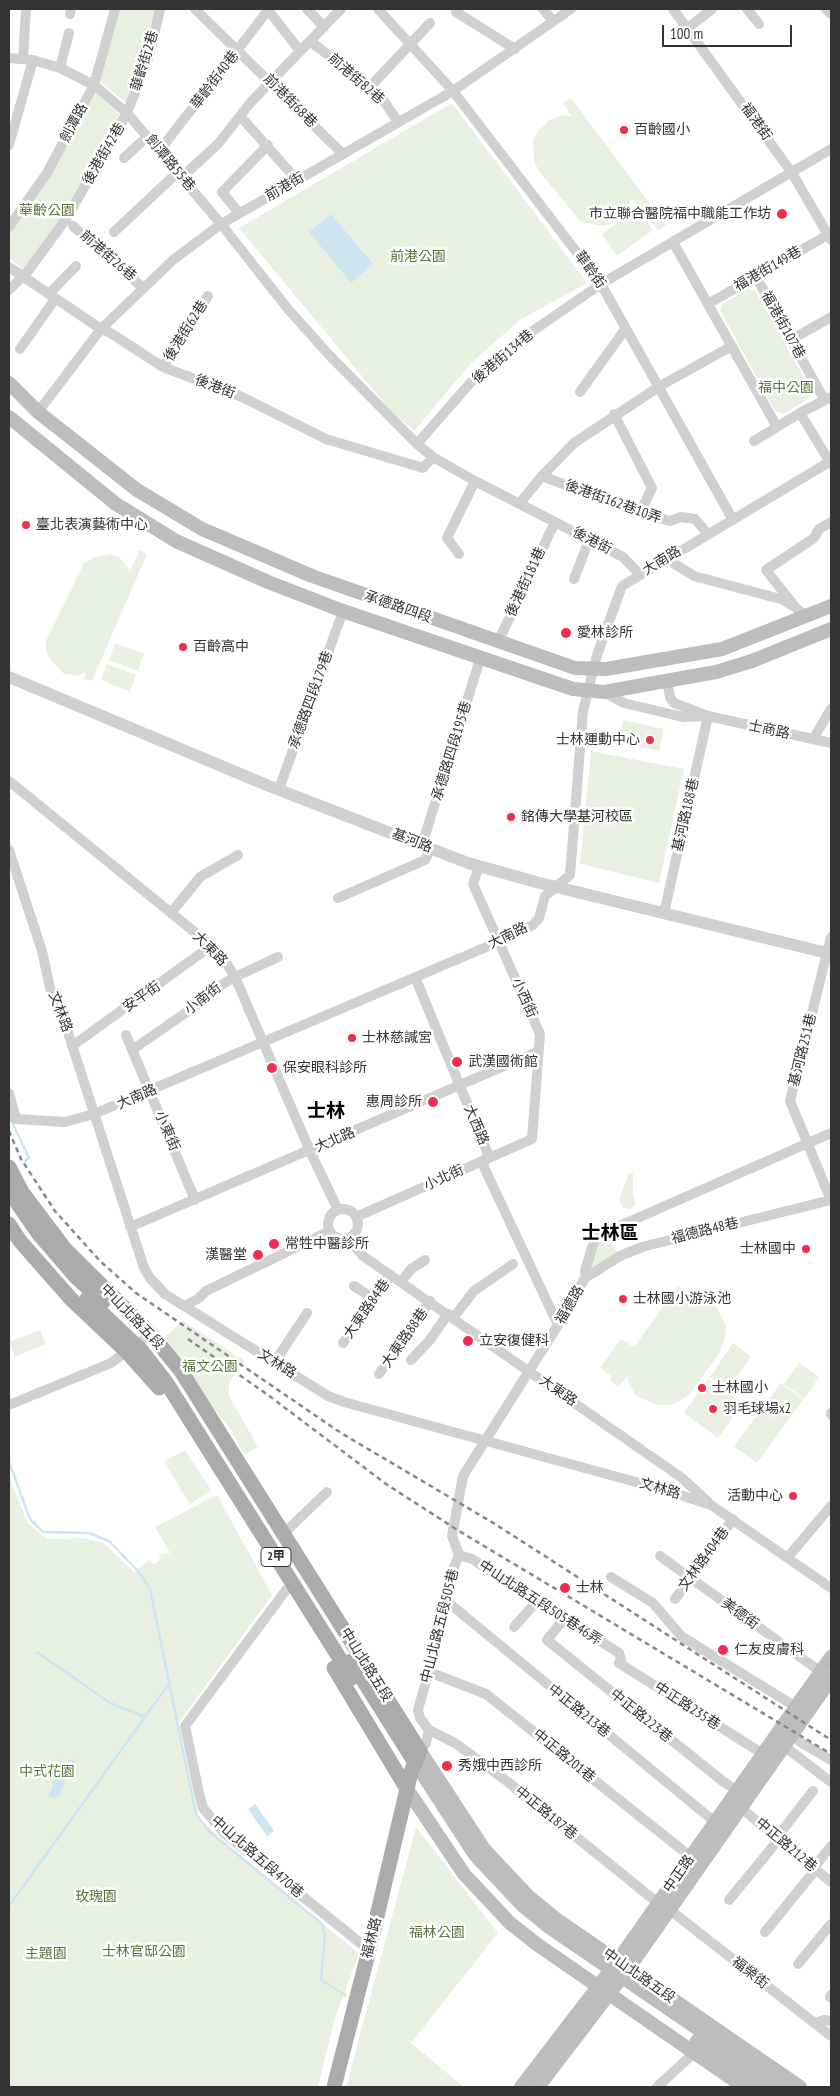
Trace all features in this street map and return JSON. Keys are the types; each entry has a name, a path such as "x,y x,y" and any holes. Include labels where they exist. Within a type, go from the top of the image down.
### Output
{"main road":[{"name":"承德路四段","path":"9,383 38,412 137,490 202,529 312,576 575,668 593,670 687,657 722,649 801,612 831,606"},
{"name":"承德路四段","path":"9,417 116,504 176,541 268,582 343,610 587,692 604,692 716,672 752,661 831,629"},
{"name":"中山北路五段","path":"10,1174 65,1249 139,1343 166,1382 364,1689 415,1762 457,1829 498,1881 549,1927 613,1978 764,2087"},
{"name":"中山北路五段","path":"9,1191 38,1233 76,1277 173,1376 317,1597"},
{"name":"中山北路五段","path":"9,1204 30,1236 70,1283 90,1316"},
{"name":"中山北路五段","path":"9,1224 20,1241 71,1300 90,1316 139,1343 181,1371 283,1534 364,1689 407,1789 460,1869 490,1902 510,1923 613,1978 800,2087"},
{"name":"中山北路五段","path":"139,1343 158,1386 286,1590 364,1689"},
{"name":"中正路","path":"538,2087 664,1907 741,1808 784,1746 826,1675 831,1657"},
{"name":"中正路","path":"664,1907 691,1857 737,1790 796,1707 826,1675"},
{"path":"407,1789 415,1762"},
{"name":"福林路","path":"334,2087 407,1789"},
{"name":"中山北路五段","path":"613,1978 694,2052 744,2087"},
{"name":"中山北路五段","path":"613,1978 782,2087"},
{"name":"中正路","path":"521,2087 613,1978"}],"street":[{"path":"9,145 28,59 26,9"},
{"name":"劍潭路","path":"9,227 47,173 94,85 115,9"},
{"name":"華齡街2巷","path":"127,113 150,56 160,9"},
{"name":"前港街68巷","path":"195,9 238,49 343,154"},
{"path":"306,9 324,27"},
{"path":"114,232 180,174 218,144 251,102 341,9"},
{"name":"華齡街","path":"378,9 453,91 602,284 733,520"},
{"path":"543,9 553,21"},
{"name":"前港街","path":"38,412 101,329 142,287 173,260 239,213 453,91 570,9"},
{"name":"福港街","path":"673,9 792,173 830,236"},
{"path":"688,28 712,9"},
{"path":"747,9 759,24"},
{"path":"826,9 831,14"},
{"path":"266,10 300,52"},
{"name":"華齡街40巷","path":"160,150 266,10"},
{"path":"457,10 515,49"},
{"path":"370,87 412,44 413,39 430,22"},
{"path":"60,68 69,33"},
{"name":"前港街82巷","path":"310,41 370,87 386,104 398,122"},
{"name":"劍潭路55巷","path":"9,58 28,59 60,68 94,85 127,113 221,224"},
{"name":"後港街42巷","path":"9,290 28,271 66,219 127,113"},
{"path":"241,116 297,180"},
{"path":"124,158 148,136"},
{"path":"239,213 222,192 268,146"},
{"name":"後港街134巷","path":"417,444 471,382 521,339 602,284 831,150"},
{"name":"後港街","path":"221,224 294,316 330,356 417,444 433,457 475,481 623,557 640,575"},
{"name":"前港街26巷","path":"73,226 142,287"},
{"name":"福港街149巷","path":"708,304 830,236"},
{"path":"673,242 777,426"},
{"path":"20,350 52,296 76,266"},
{"name":"後港街","path":"9,267 101,329 109,332 163,367 242,397 326,439 423,468 433,457"},
{"name":"福港街107巷","path":"754,441 828,398 791,340 756,277"},
{"name":"後港街62巷","path":"163,367 208,296"},
{"path":"791,340 831,317"},
{"path":"580,392 626,328"},
{"path":"519,504 542,476 574,443 614,414 732,346"},
{"path":"800,413 831,463"},
{"path":"614,414 652,488 640,513"},
{"name":"大南路","path":"9,1093 16,1118 65,1122 94,1114 498,942 533,925 539,918 545,896 570,875 582,720 587,692 622,586 831,463"},
{"name":"後港街162巷10弄","path":"542,476 640,513 670,521 681,517 695,519 708,534"},
{"path":"459,554 447,538 475,481"},
{"name":"後港街181巷","path":"498,642 555,522"},
{"path":"801,612 766,570 814,538 819,529 831,522"},
{"path":"574,579 589,540"},
{"path":"667,559 694,576 784,600 801,612"},
{"name":"承德路四段179巷","path":"279,789 343,610"},
{"name":"承德路四段195巷","path":"427,846 481,656"},
{"name":"基河路","path":"9,676 279,789 479,866 829,953"},
{"name":"士商路","path":"666,681 674,704 708,716 831,743"},
{"name":"士商路","path":"604,692 624,703 683,717 708,716"},
{"path":"813,739 831,709"},
{"name":"基河路188巷","path":"664,913 708,716"},
{"name":"大東路","path":"9,782 171,913 223,958 235,976 310,1151 338,1210"},
{"path":"338,898 425,860 427,846"},
{"name":"文林路","path":"9,850 42,951 50,988 72,1046 144,1268 150,1278 169,1297 328,1396 711,1504 831,1588"},
{"path":"171,913 200,878 238,855"},
{"name":"小西街","path":"479,866 473,884 540,1034 532,1139"},
{"name":"基河路251巷","path":"831,937 829,953 790,1101 806,1144 831,1200"},
{"name":"安平街","path":"72,1046 211,946"},
{"name":"小南街","path":"132,1050 207,998 209,992 235,976 278,957"},
{"name":"大西路","path":"414,977 488,1154 483,1165 520,1259 558,1325"},
{"name":"小東街","path":"126,1035 195,1200"},
{"name":"大北路","path":"130,1227 539,1051"},
{"name":"福德路","path":"462,1485 463,1476 558,1325 585,1278 588,1259 599,1235 831,1133"},
{"name":"小北街","path":"356,1217 532,1139"},
{"name":"福德路48巷","path":"585,1278 620,1256 642,1247 831,1200"},
{"path":"338,1210 350,1211 356,1217 357,1229 348,1238 336,1237 330,1231 329,1218 338,1210"},
{"path":"184,1306 199,1298 206,1291 330,1231"},
{"name":"大東路","path":"348,1238 362,1256 430,1301 682,1478 711,1504"},
{"path":"411,1360 474,1291 520,1259"},
{"path":"401,1282 411,1269 424,1260"},
{"name":"大東路84巷","path":"342,1343 391,1275"},
{"path":"354,1286 374,1299"},
{"name":"大東路88巷","path":"379,1374 430,1301"},
{"path":"274,1363 307,1313"},
{"path":"9,1405 112,1363 139,1343"},
{"name":"中山北路五段505巷","path":"429,1730 420,1718 418,1710 444,1616 444,1599 449,1579 459,1555 452,1536 462,1485"},
{"path":"283,1534 327,1492"},
{"path":"788,1557 831,1506"},
{"name":"文林路404巷","path":"676,1598 733,1519"},
{"name":"中山北路五段505巷46弄","path":"459,1555 472,1559 619,1653"},
{"name":"美德街","path":"660,1556 826,1675"},
{"path":"611,1577 653,1604 681,1636 796,1707"},
{"name":"中山北路五段470巷","path":"286,1590 185,1726 199,1793 203,1808 224,1832 369,1950"},
{"name":"中正路213巷","path":"444,1599 715,1822"},
{"path":"514,1627 537,1601"},
{"name":"中正路223巷","path":"564,1619 547,1640 725,1783 737,1790"},
{"name":"中正路235巷","path":"619,1653 621,1659 619,1662 763,1754"},
{"name":"中正路201巷","path":"429,1672 486,1694 691,1857"},
{"path":"415,1762 426,1743 429,1730"},
{"name":"中正路187巷","path":"429,1730 455,1743 508,1782 664,1907"},
{"path":"800,1742 831,1760"},
{"path":"784,1746 831,1782"},
{"path":"729,1900 813,1791"},
{"name":"中正路212巷","path":"741,1808 831,1882"},
{"path":"765,1932 831,1846"},
{"name":"福榮街","path":"664,1907 831,2036"},
{"path":"798,1964 831,1924"},
{"path":"815,2023 824,2020 831,2021"},
{"path":"657,2087 694,2052"}],"green space":[{"path":"119,9 155,9 141,62 126,103 100,81"},
{"name":"華齡公園","path":"96,93 121,116 63,217 25,271 9,258 9,236 51,175"},
{"path":"571,98 666,225 658,231 632,198 627,211 612,224 602,226 581,222 538,170 534,160 533,141 537,133 549,120 565,115 572,117 563,103"},
{"name":"前港公園","path":"452,103 587,283 520,320 470,364 414,431 390,410 239,228"},
{"path":"637,208 653,230 617,256 602,234"},
{"name":"福中公園","path":"748,289 756,292 811,390 808,399 783,414 775,411 720,310 722,304"},
{"path":"140,550 147,554 92,681 84,679 86,672 79,676 64,674 50,659 46,651 46,640 84,563 94,557 111,554 119,557 130,570"},
{"path":"115,643 144,654 138,671 109,660"},
{"path":"107,664 136,675 130,692 101,680"},
{"path":"623,720 664,729 659,751 618,742"},
{"path":"591,751 684,769 659,883 580,864"},
{"path":"629,1173 633,1174 633,1192 636,1205 631,1209 623,1208 619,1200"},
{"path":"606,1236 618,1253 589,1269 597,1243"},
{"path":"678,1286 687,1292 683,1297 695,1295 715,1305 726,1324 725,1338 720,1352 689,1395 673,1405 657,1405 636,1396 628,1382 628,1376 618,1387 610,1380 612,1377 600,1368 621,1339 634,1347"},
{"name":"福文公園","path":"183,1321 245,1361 229,1382 229,1395 258,1447 244,1455 231,1430 160,1341"},
{"path":"40,1330 46,1344 15,1357 9,1342"},
{"path":"733,1343 751,1357 727,1391 710,1377"},
{"path":"799,1363 819,1377 804,1399 784,1384"},
{"name":"羽毛球場x2","path":"708,1379 743,1404 718,1438 684,1413"},
{"path":"781,1383 803,1400 757,1463 734,1446"},
{"path":"185,1450 211,1490 190,1504 164,1462"},
{"name":"士林官邸公園","path":"9,1477 28,1523 47,1539 84,1538 104,1543 134,1572 149,1560 154,1565 160,1559 159,1555 170,1553 155,1527 217,1495 272,1595 178,1724 200,1821 359,1954 335,2018 318,2087 9,2087"},
{"name":"福林公園","path":"416,1827 498,1933 411,2043 464,2087 346,2087"}],"water":[{"path":"331,214 373,264 351,283 309,232"},
{"path":"59,1759 67,1763 72,1759 76,1761 74,1769 70,1770 60,1794 55,1798 48,1796 52,1788 53,1776 60,1764"},
{"path":"255,1804 274,1831 267,1836 248,1809"}],"waterway":[{"path":"9,1116 29,1158 24,1162"},
{"path":"9,1462 30,1519 43,1532 90,1533 110,1542 139,1572 150,1589 196,1814 210,1832 321,1923 325,1933 321,1980 345,1995"},
{"path":"37,1652 110,1703 145,1717"},
{"path":"9,1906 168,1685"}],"railway":[{"path":"9,1131 21,1159 55,1211 100,1261 136,1293 341,1433 495,1524 831,1740"},
{"path":"188,1339 268,1395 386,1484 459,1531 831,1754"}],"place":[{"name":"百齡國小","path":"624,130"},
{"name":"市立聯合醫院福中職能工作坊","path":"782,214"},
{"name":"臺北表演藝術中心","path":"26,525"},
{"name":"愛林診所","path":"566,633"},
{"name":"百齡高中","path":"183,647"},
{"name":"士林運動中心","path":"650,740"},
{"name":"銘傳大學基河校區","path":"511,817"},
{"name":"士林慈諴宮","path":"352,1038"},
{"name":"武漢國術館","path":"457,1062"},
{"name":"保安眼科診所","path":"272,1068"},
{"name":"惠周診所","path":"433,1102"},
{"name":"常牲中醫診所","path":"274,1244"},
{"name":"士林國中","path":"806,1249"},
{"name":"漢醫堂","path":"258,1255"},
{"name":"士林國小游泳池","path":"623,1299"},
{"name":"立安復健科","path":"468,1341"},
{"name":"士林國小","path":"702,1388"},
{"name":"羽毛球場x2","path":"713,1409"},
{"name":"活動中心","path":"793,1496"},
{"name":"士林","path":"565,1588"},
{"name":"仁友皮膚科","path":"723,1650"},
{"name":"秀娥中西診所","path":"447,1766"}],"district":[{"name":"士林","path":"326,1112"},
{"name":"士林區","path":"610,1234"}],"park label":[{"name":"中式花園","path":"47,1772"},
{"name":"玫瑰園","path":"96,1897"},
{"name":"主題園","path":"46,1954"}]}
